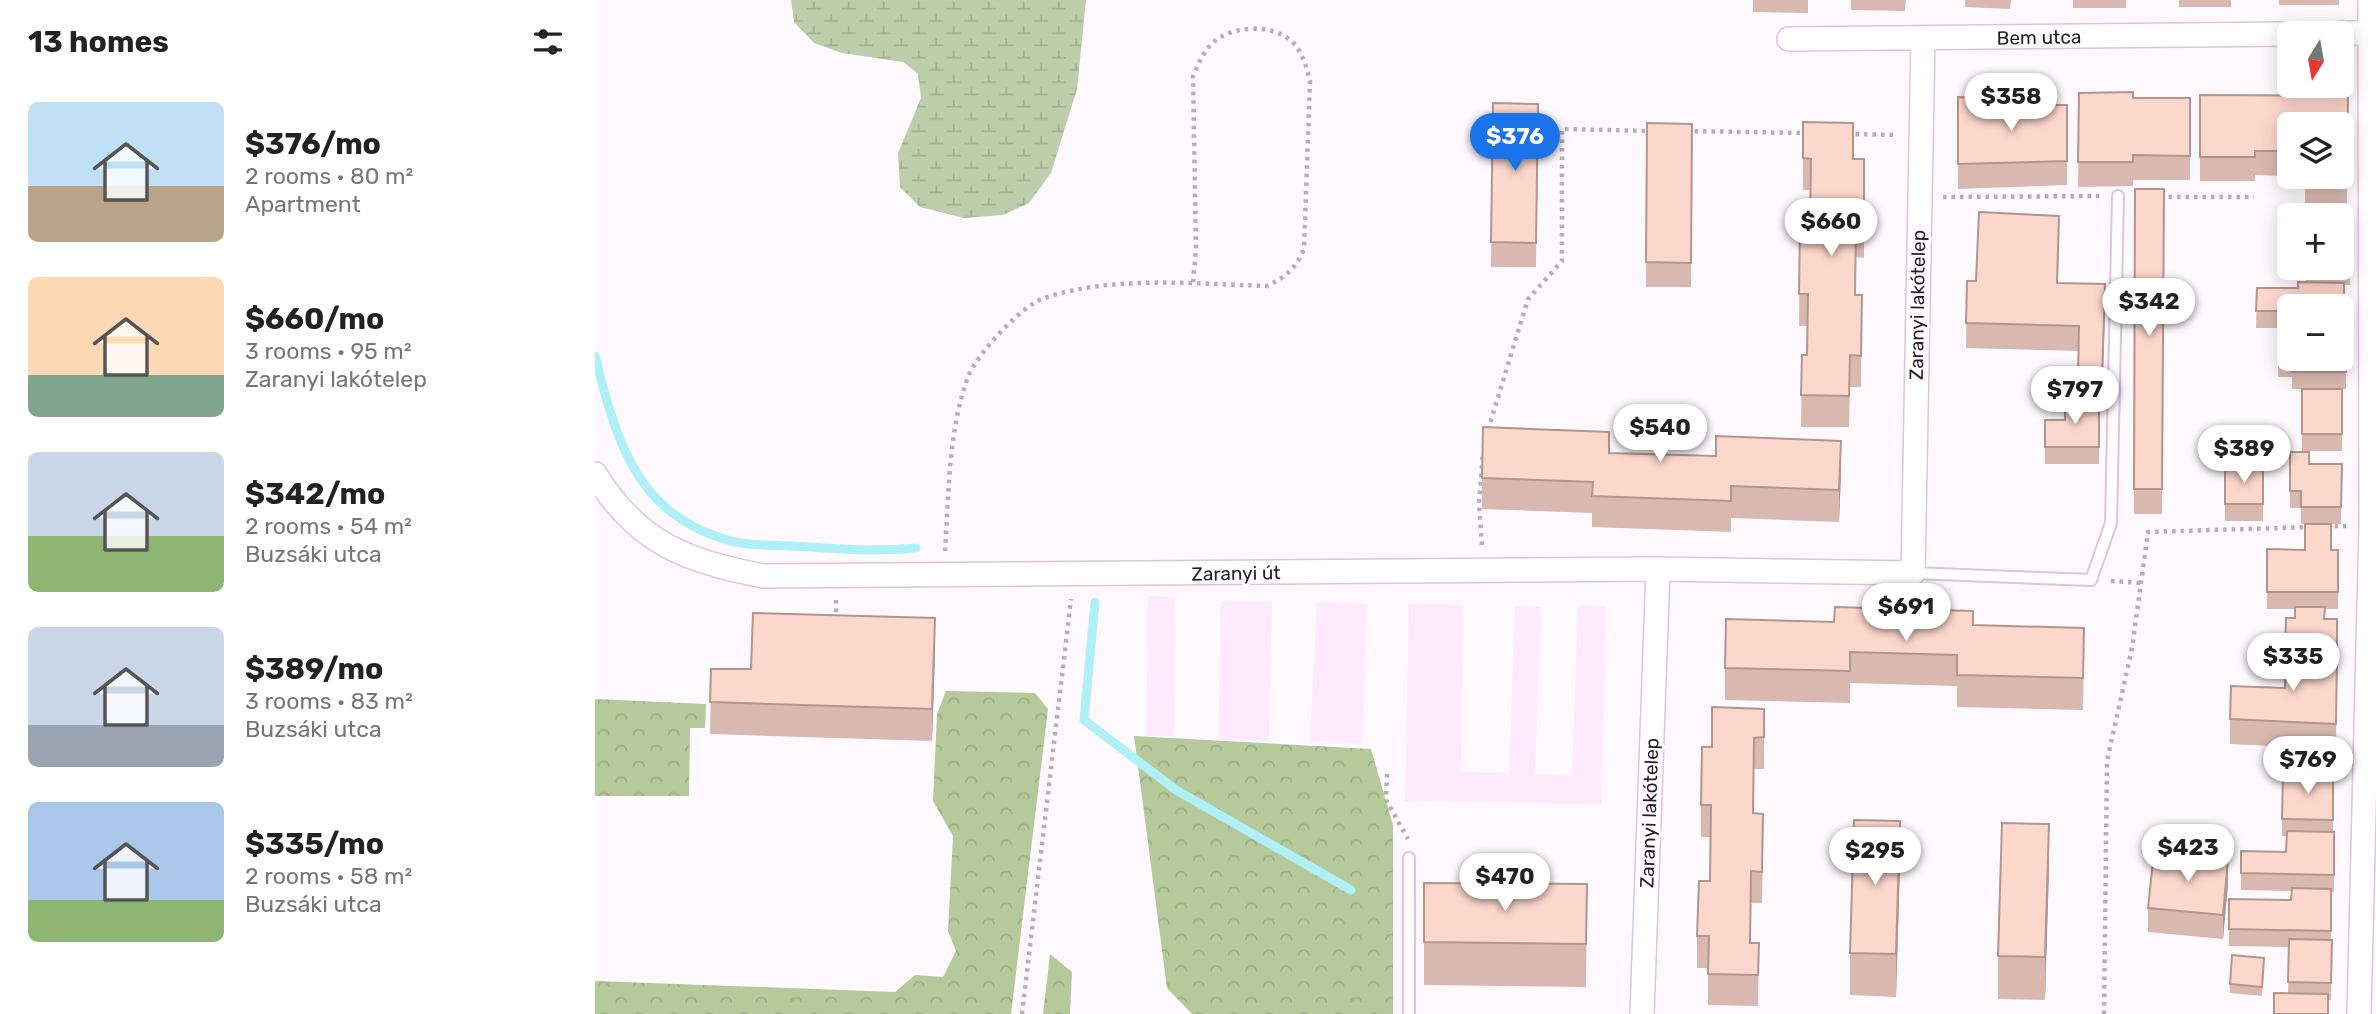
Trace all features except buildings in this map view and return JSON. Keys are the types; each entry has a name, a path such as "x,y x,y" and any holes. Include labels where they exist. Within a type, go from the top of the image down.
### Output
{"street":[{"path":"2359,1014 2370,829 2374,525 2373,33 2370,0"},
{"path":"2354,33 2373,33"},
{"name":"Bem utca","path":"1789,39 2277,34"},
{"name":"Zaranyi lakótelep","path":"1913,573 1923,38"},
{"name":"Zaranyi út","path":"595,474 613,504 651,537 705,565 763,576 835,578 1658,569 1913,573"},
{"name":"Zaranyi lakótelep","path":"1642,1014 1658,569"}],"lane":[{"path":"1913,573 2091,580 2111,523 2118,196"},
{"path":"1409,858 1409,1014"}],"path":[{"path":"944,576 953,440 969,376 995,336 1042,299 1101,286 1267,286 1282,279 1297,266 1304,249 1310,81 1305,63 1294,44 1279,34 1259,28 1235,30 1216,40 1202,56 1193,76 1196,249 1193,284"},
{"path":"1487,433 1528,299 1562,261 1562,129 1658,131"},
{"path":"1672,131 1810,133"},
{"path":"1837,134 1920,135"},
{"path":"1919,197 2254,197"},
{"path":"1483,447 1479,505 1483,570"},
{"path":"2104,1014 2106,761 2132,648 2148,532 2374,525"},
{"path":"1022,1014 1074,574"},
{"path":"835,578 837,633"},
{"path":"2091,580 2141,583"},
{"path":"1387,774 1386,800 1408,835 1409,858"}],"shaded area":[{"path":"1148,596 1175,597 1174,736 1146,736"},
{"path":"1221,601 1272,601 1269,741 1218,740"},
{"path":"1317,602 1367,604 1362,743 1310,741"},
{"path":"1409,604 1463,605 1461,772 1509,773 1515,606 1541,607 1535,774 1572,775 1578,605 1606,606 1601,804 1405,801"}],"green space":[{"path":"791,0 1086,0 1077,89 1051,173 1029,203 1003,215 964,218 920,207 900,187 898,153 921,98 918,74 903,62 842,53 814,43 794,22"},
{"path":"946,691 1035,693 1048,709 1011,1014 595,1014 595,981 895,992 915,975 943,977 956,951 948,931 953,836 933,801 937,714"},
{"path":"595,699 706,704 705,728 690,728 689,796 595,796"},
{"path":"1134,736 1371,749 1393,825 1393,1014 1192,1014 1167,988"},
{"path":"1050,954 1072,972 1070,1014 1043,1014"}],"waterway":[{"path":"595,356 623,447 653,496 675,515 702,531 742,543 855,550 916,548"},
{"path":"1095,602 1084,720 1176,790 1351,890"}]}
